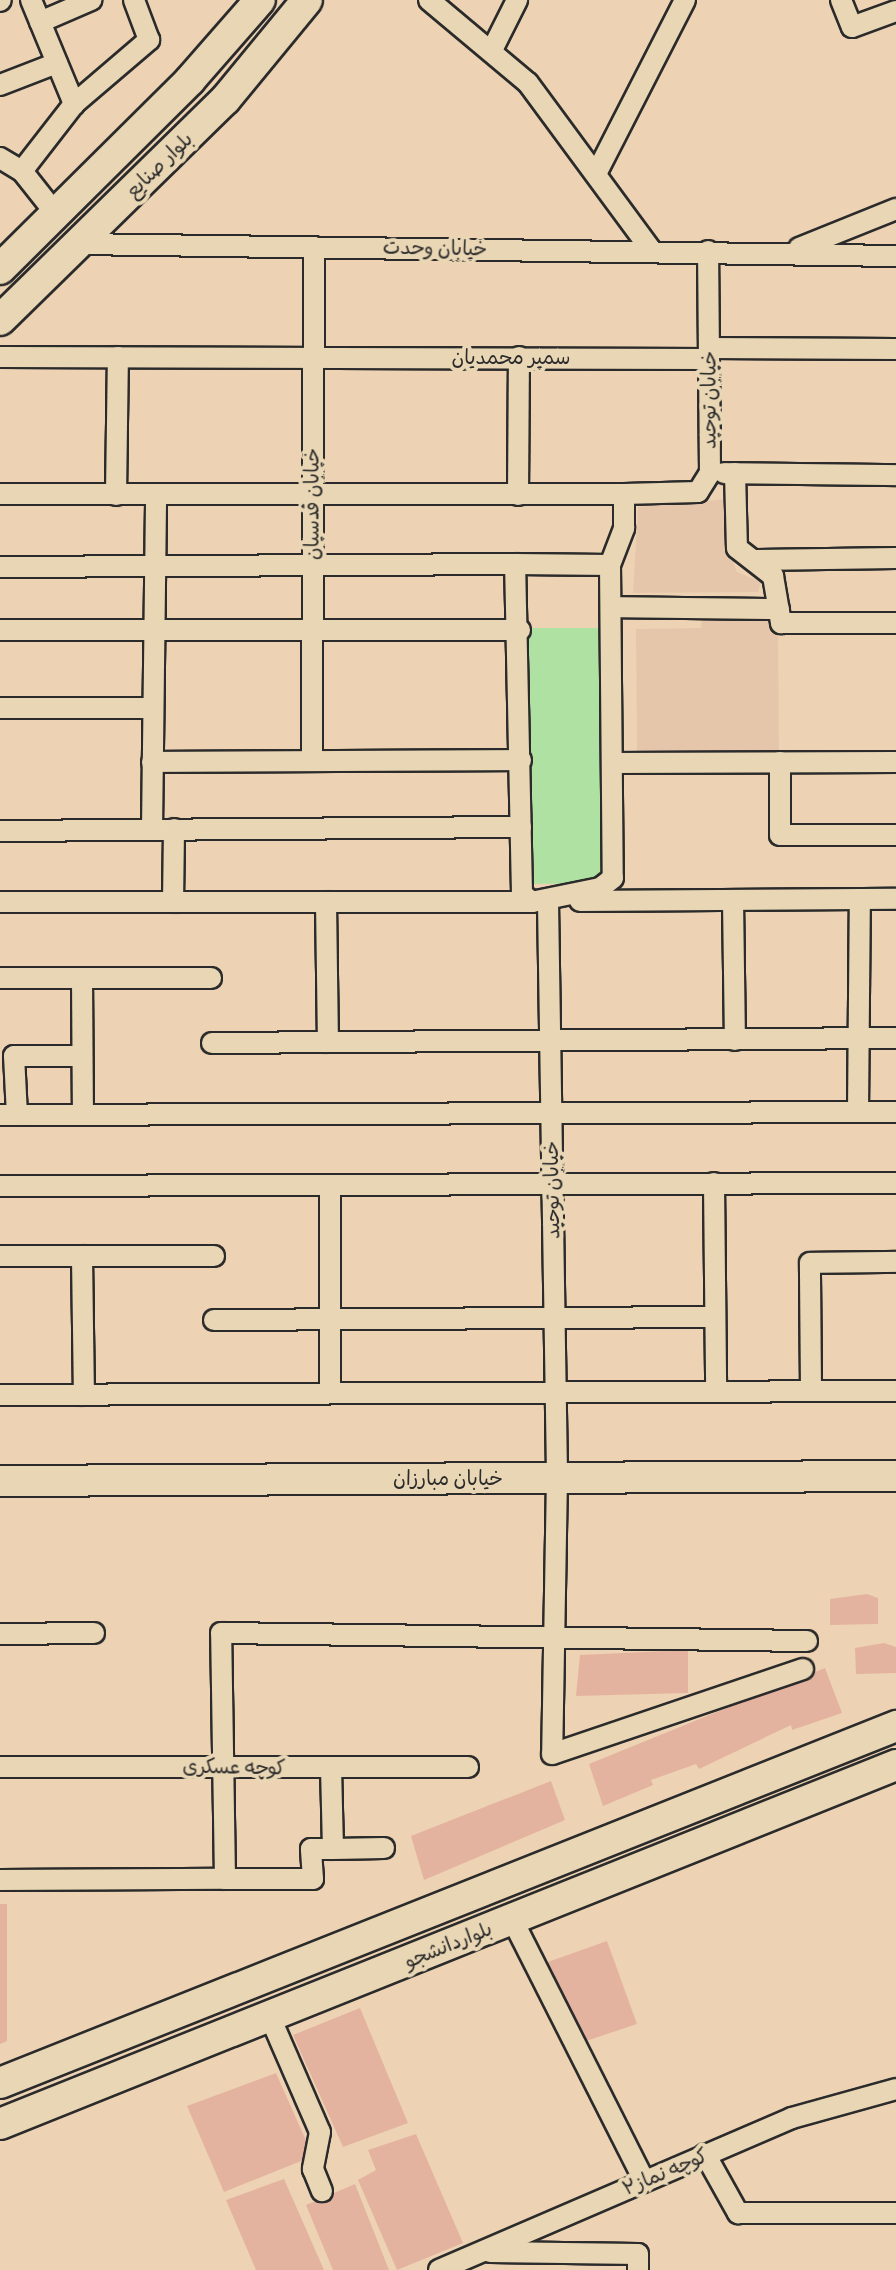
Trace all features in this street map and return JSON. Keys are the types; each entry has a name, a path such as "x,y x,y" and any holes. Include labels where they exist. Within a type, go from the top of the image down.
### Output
{"main road":[{"name":"بلوار صنایع","path":"0,269 190,80 260,0"},
{"name":"بلوار صنایع","path":"0,320 225,100 307,0"},
{"path":"51,218 78,244"},
{"name":"خیابان مبارزان","path":"0,1481 896,1476"},
{"name":"بلواردانشجو","path":"0,2083 896,1726"},
{"name":"بلواردانشجو","path":"0,2124 896,1765"}],"street":[{"path":"31,0 74,104"},
{"path":"40,22 91,0"},
{"path":"22,171 74,104 149,40 134,0"},
{"path":"429,0 528,83 597,172 651,250"},
{"path":"492,50 517,0"},
{"path":"597,172 685,0"},
{"path":"841,0 852,27 896,11"},
{"path":"0,85 57,63"},
{"path":"0,158 22,171 51,218"},
{"name":"خیابان وحدت","path":"791,251 896,209"},
{"name":"خیابان وحدت","path":"78,244 791,251 896,256"},
{"name":"خیابان قدسیان","path":"312,761 314,247"},
{"name":"خیابان توحید","path":"624,494 698,492 710,473 708,251"},
{"name":"سمیر محمدیان","path":"0,357 519,357 896,349"},
{"path":"116,495 118,357"},
{"path":"518,495 519,357"},
{"path":"710,473 896,475"},
{"name":"خیابان توحید","path":"735,473 737,548 757,560 773,576 780,616"},
{"path":"0,494 312,497 624,494 624,528 610,565 613,878 600,888 540,902"},
{"path":"152,830 156,496"},
{"path":"757,560 896,558"},
{"name":"خیابان توحید","path":"515,564 520,630 522,894 540,902 550,1041 557,1477"},
{"path":"0,567 610,565"},
{"path":"611,607 896,623"},
{"path":"0,630 520,630"},
{"path":"0,708 152,708"},
{"path":"152,762 521,760"},
{"path":"780,762 780,835 896,835"},
{"path":"612,763 896,762"},
{"path":"0,831 521,827"},
{"path":"173,902 174,829"},
{"path":"0,902 896,899"},
{"path":"733,900 735,1040"},
{"path":"858,1112 860,900"},
{"path":"326,902 328,1042"},
{"path":"0,978 211,978"},
{"path":"82,978 83,1114"},
{"path":"212,1043 896,1038"},
{"path":"82,1056 14,1056 8,1115 896,1112"},
{"path":"714,1183 716,1390"},
{"path":"0,1186 896,1183"},
{"path":"330,1185 330,1393"},
{"path":"0,1256 214,1256"},
{"path":"82,1256 84,1395"},
{"path":"811,1389 810,1263 896,1262"},
{"path":"214,1320 715,1317"},
{"path":"0,1395 896,1391"},
{"path":"557,1477 552,1754 803,1669"},
{"path":"0,1634 94,1633"},
{"path":"225,1879 221,1633 554,1641 807,1641"},
{"name":"کوچه عسکری","path":"0,1767 468,1767"},
{"path":"331,1768 333,1849"},
{"path":"0,1880 313,1879 311,1849 384,1848"},
{"path":"512,1919 644,2180"},
{"path":"270,2017 320,2132 313,2169 322,2191"},
{"name":"کوچه نماز۲","path":"439,2270 792,2118 896,2089"},
{"path":"705,2154 738,2213 896,2213"},
{"path":"481,2252 638,2254 638,2270"}],"shaded area":[{"path":"726,499 728,548 737,572 761,582 758,592 633,593 638,507"},
{"path":"702,619 778,619 779,751 637,752 636,629 701,628"}],"green space":[{"path":"526,628 605,628 608,877 602,883 533,884 528,878"}],"building":[{"path":"867,1594 878,1598 878,1624 830,1625 830,1599"},
{"path":"884,1643 896,1647 896,1673 856,1674 855,1648"},
{"path":"688,1650 688,1693 576,1696 580,1655"},
{"path":"825,1668 842,1713 792,1730 791,1725 699,1769 696,1764 651,1780 653,1785 603,1806 589,1764"},
{"path":"551,1781 565,1820 424,1880 411,1836"},
{"path":"0,1904 7,1904 7,2041 0,2044"},
{"path":"607,1941 637,2024 586,2041 548,1962"},
{"path":"360,2008 408,2123 343,2147 293,2035"},
{"path":"276,2073 308,2145 306,2159 224,2192 187,2106"},
{"path":"416,2134 463,2243 397,2270 358,2180 376,2170 368,2150"},
{"path":"284,2179 324,2270 256,2270 226,2200"},
{"path":"355,2184 389,2270 333,2270 306,2205"}]}
